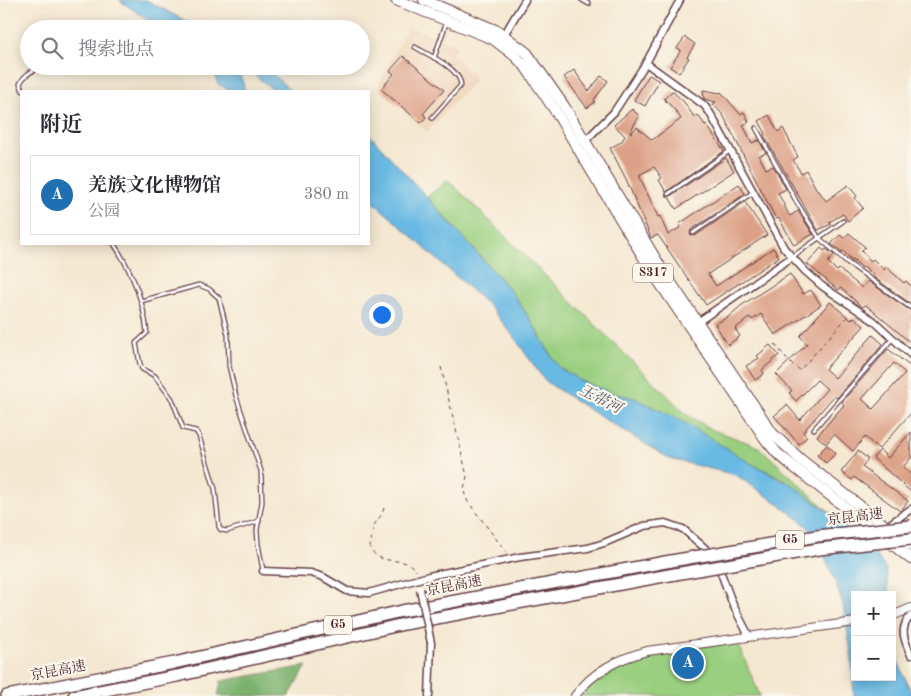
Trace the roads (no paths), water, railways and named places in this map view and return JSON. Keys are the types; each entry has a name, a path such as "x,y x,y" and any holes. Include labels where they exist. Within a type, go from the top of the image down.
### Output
{"highway":[{"name":"京昆高速","path":"7,696 174,663 402,611 817,536 911,526"},
{"name":"京昆高速","path":"74,696 177,676 404,624 773,556 868,543 911,543"}],"main road":[{"name":"S317","path":"396,0 493,39 525,66 556,112 653,273 766,440 777,453 794,467 911,559"},
{"name":"S317","path":"424,0 484,24 504,35 533,60 585,141 653,254 764,422 784,446 886,526 911,543"}],"street":[{"path":"504,35 525,0"},
{"path":"585,141 614,112 646,63 680,0"},
{"path":"646,63 704,105 714,119 784,248 792,257 822,286 874,321 911,355"},
{"path":"698,322 792,257"},
{"path":"886,526 911,509"},
{"path":"263,571 311,573 323,577 347,591 359,593 382,590 418,579 520,557 588,548 656,523 674,525 683,529 706,550 721,573 733,605 749,636"},
{"path":"418,579 431,644 429,696"},
{"path":"896,614 911,608"},
{"path":"911,616 906,622 904,634 911,655"},
{"path":"575,696 595,674 619,660 647,651 851,622"}],"lane":[{"path":"582,0 589,4"},
{"path":"434,58 448,20"},
{"path":"415,47 455,71 461,84 432,118"},
{"path":"23,90 20,84 25,75"},
{"path":"756,128 796,201 819,238 848,263 911,308"},
{"path":"668,194 731,150"},
{"path":"693,233 754,192"},
{"path":"792,257 843,221"},
{"path":"115,245 126,261 141,301 147,334 136,343 140,364 144,371 154,376 172,399 182,428 196,431 199,436 215,489 219,527 221,530 227,531 259,521"},
{"path":"141,301 199,286 209,288 218,298 228,335 229,366 236,396 262,471 262,502 257,530 263,571"},
{"path":"814,430 893,338"}],"water":[{"path":"119,0 146,0 184,20 148,20"},
{"path":"216,75 240,75 244,90 229,90 218,84"},
{"path":"255,75 274,75 290,90 273,90"},
{"name":"玉带河","path":"370,135 510,290 560,368 579,380 611,393 634,398 682,421 752,464 791,484 834,516 874,553 886,569 889,591 851,591 851,652 843,605 835,580 821,548 810,530 801,521 736,475 670,459 548,383 489,306 370,199"},
{"path":"896,657 911,692 911,696 854,696 853,681 896,681"}],"place":[{"name":"羌族文化博物馆","path":"688,663"}]}
